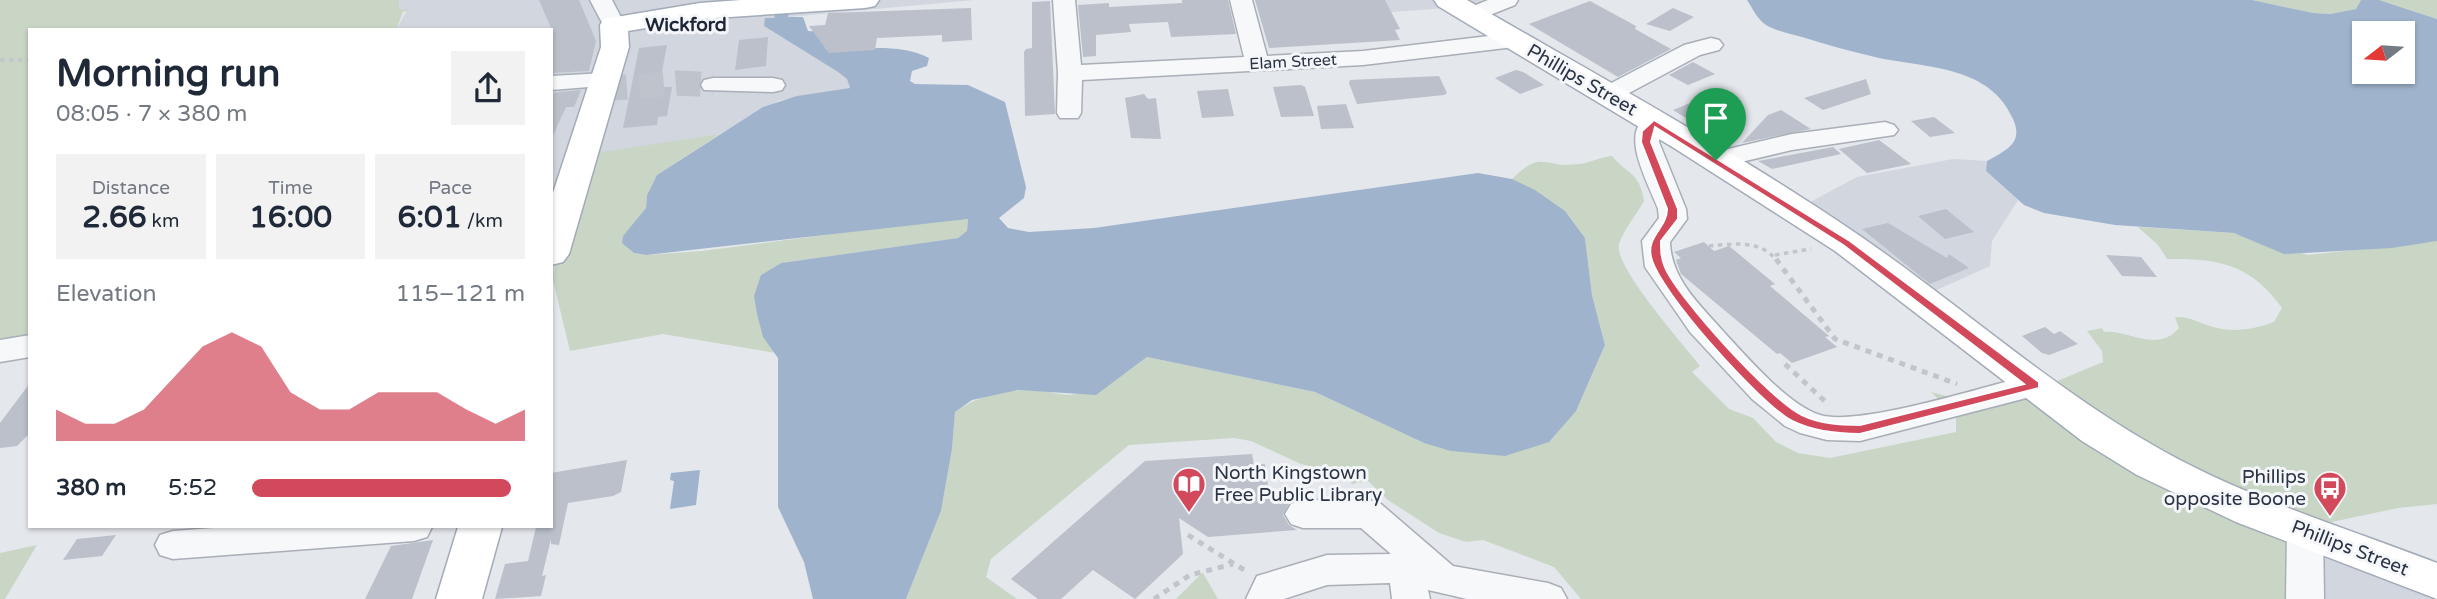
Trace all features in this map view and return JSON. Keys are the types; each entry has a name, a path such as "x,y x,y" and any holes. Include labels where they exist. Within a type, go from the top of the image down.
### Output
{"main road":[{"path":"553,248 617,37 608,12 702,10 865,0"},
{"name":"Phillips Street","path":"1460,7 1716,160 1847,243 2096,430 2152,464 2251,510 2437,582"},
{"path":"459,599 480,528"}],"street":[{"path":"1064,0 1070,73 1069,113"},
{"path":"1241,0 1257,64"},
{"path":"1460,7 1507,0"},
{"name":"Elam Street","path":"1070,73 1363,58 1514,40"},
{"path":"1607,95 1692,50 1711,45"},
{"path":"553,83 605,80"},
{"path":"713,85 773,85"},
{"path":"1654,123 1647,131 1646,142 1672,209 1672,219 1656,241 1655,254 1665,277 1693,319 1778,404 1814,426 1855,430 2035,385"},
{"path":"1716,160 1792,142 1885,130"},
{"path":"0,351 28,345"},
{"path":"1303,514 1369,514 1446,580"},
{"path":"173,545 401,528"},
{"path":"2305,530 2305,599"},
{"path":"1268,593 1327,570 1409,584 1446,580 1548,599"}],"path":[{"path":"0,60 28,60"},
{"path":"1709,246 1742,243 1770,251 1833,340 1995,396"},
{"path":"1784,364 1855,430"},
{"path":"1188,535 1234,564 1268,593"},
{"path":"1154,599 1170,583 1191,573 1234,564"}],"shaded area":[{"path":"399,0 780,0 774,18 764,26 838,72 847,79 850,88 778,101 720,134 690,140 582,181 553,270 553,28 397,28 407,10 399,10"},
{"path":"793,0 974,0 788,17"},
{"path":"1357,0 1517,0 1478,14 1447,8 1364,14"},
{"path":"1953,159 1987,161 1986,171 2018,200 1992,241 1990,266 1919,298 1803,206 1857,177"},
{"path":"2322,539 2437,599 2307,599"}],"green space":[{"path":"0,0 399,0 399,9 410,10 403,12 397,28 28,28 28,347 0,352"},
{"path":"2252,0 2361,0 2356,9 2330,14"},
{"path":"2379,0 2437,0 2437,19"},
{"path":"720,134 657,175 647,195 646,208 638,219 634,253 646,255 702,251 968,218 967,232 958,238 781,263 761,275 763,337 776,353 663,334 570,351 553,273 589,154"},
{"path":"1612,156 1636,178 1644,201 1621,238 1620,255 1638,287 1700,366 1692,372 1729,409 1753,418 1776,442 1798,453 1830,458 1956,432 1956,416 1931,392 1962,400 2038,389 2103,362 2102,351 2087,331 2102,328 2104,332 2152,340 2170,336 2179,328 2175,317 2228,330 2252,328 2274,322 2282,308 2258,282 2245,273 2218,262 2167,259 2158,245 2138,227 2234,233 2308,255 2437,241 2437,504 2398,508 2327,523 2307,599 1581,599 1554,567 1483,540 1466,542 1439,533 1388,500 1367,480 1352,484 1344,474 1301,464 1251,441 1234,438 1129,445 991,559 986,577 1017,599 906,599 941,511 952,449 955,412 975,400 996,393 1019,390 1067,395 1081,393 1111,382 1147,357 1315,392 1424,443 1576,411 1605,345 1592,295 1585,238 1565,211 1512,179 1531,164 1538,162 1567,165"},
{"path":"37,545 5,599 0,599 0,553"},
{"path":"1202,573 1218,599 1176,599"}],"water":[{"path":"780,0 793,0 788,17 803,17 808,31 824,32 825,48 828,51 880,48 917,53 929,58 927,66 912,71 910,81 915,84 968,85 1005,102 1026,187 1024,198 999,218 1008,228 1029,232 1094,228 1478,173 1512,179 1535,190 1565,211 1585,238 1592,295 1605,345 1576,411 1549,442 1505,456 1451,451 1424,443 1315,392 1147,357 1096,395 1018,390 972,400 955,412 952,449 941,511 906,599 813,599 804,562 778,507 778,358 763,337 757,314 754,296 761,275 781,263 958,238 967,231 968,219 646,255 634,253 622,243 623,236 646,208 647,195 657,175 763,107 797,96 850,88 847,79 838,72 764,26 765,18 774,18"},
{"path":"1747,0 2252,0 2330,14 2356,9 2361,0 2379,0 2437,19 2437,241 2392,248 2284,254 2234,233 2115,225 2044,213 2024,205 1986,171 1987,161 2011,145 2016,134 2013,119 2003,102 1989,89 1956,72 1869,56 1779,31 1763,23"},
{"path":"700,470 696,505 670,509 674,481 670,480 671,473"}],"building":[{"path":"539,0 579,0 596,41 589,71 553,73 551,28"},
{"path":"1182,0 1228,0 1236,34 1171,37 1168,22 1129,24 1131,32 1096,35 1096,56 1083,57 1078,5 1109,3 1109,7 1182,3"},
{"path":"1255,0 1385,0 1400,29 1395,30 1400,40 1269,48"},
{"path":"1050,1 1055,114 1025,116 1024,52 1032,48 1032,2"},
{"path":"1590,1 1671,49 1618,77 1529,24"},
{"path":"971,8 972,40 942,42 942,35 877,38 875,50 829,53 809,26 825,25 828,13"},
{"path":"1673,8 1694,17 1670,31 1646,24"},
{"path":"768,37 766,66 735,70 739,40"},
{"path":"667,45 659,87 672,87 667,116 658,117 657,125 623,128 639,48"},
{"path":"1693,62 1715,74 1688,85 1669,75"},
{"path":"1516,70 1544,85 1520,94 1495,78"},
{"path":"1439,76 1447,93 1444,95 1357,104 1349,83 1350,80"},
{"path":"1866,79 1871,94 1823,110 1804,98"},
{"path":"1273,87 1305,87 1314,116 1281,117"},
{"path":"1228,89 1234,116 1202,118 1197,91"},
{"path":"581,90 574,107 566,107 553,136 553,93"},
{"path":"1144,94 1148,99 1156,98 1161,139 1131,138 1125,98"},
{"path":"1700,99 1731,116 1715,136 1673,110"},
{"path":"1346,104 1354,128 1321,129 1317,106"},
{"path":"1781,110 1811,129 1742,143 1768,115"},
{"path":"1934,117 1955,133 1930,137 1911,121"},
{"path":"1879,140 1911,164 1867,173 1839,149"},
{"path":"1833,147 1841,154 1772,169 1758,161"},
{"path":"1946,209 1974,232 1945,239 1918,216"},
{"path":"1888,223 1947,258 1949,254 1969,268 1930,284 1862,229"},
{"path":"1704,242 1714,251 1729,246 1775,284 1770,286 1829,336 1825,337 1837,347 1792,363 1780,353 1777,354 1681,274 1676,260 1681,258 1674,252"},
{"path":"2106,255 2141,257 2157,277 2122,276"},
{"path":"2045,327 2054,334 2060,331 2078,344 2049,355 2042,353 2022,336"},
{"path":"28,386 28,435 17,446 0,448 0,423"},
{"name":"North Kingstown Free Public Library","path":"1252,454 1254,465 1265,464 1270,500 1292,498 1283,515 1289,525 1297,530 1208,537 1179,518 1183,554 1135,599 1093,570 1061,599 1038,599 1011,579 1145,461"},
{"path":"627,460 621,492 613,496 568,503 559,545 551,544 551,539 542,576 546,575 541,596 495,599 505,564 528,561 536,528 553,528 553,473"},
{"path":"116,535 102,556 63,560 77,539"},
{"path":"433,540 412,599 365,599 391,546"}],"tunnel":[{"path":"602,89 678,83 713,85"}],"place":[{"name":"North Kingstown Free Public Library","path":"1189,514"},
{"name":"Phillips opposite Boone","path":"2330,518"}],"district":[{"name":"Wickford","path":"686,25"}],"route":[{"path":"1654,123 1716,160 1847,243 1960,331 2035,385 1860,429 1833,430 1796,418 1778,404 1693,319 1660,269 1655,254 1656,241 1672,219 1672,209 1646,142 1647,131 1654,123"}]}
